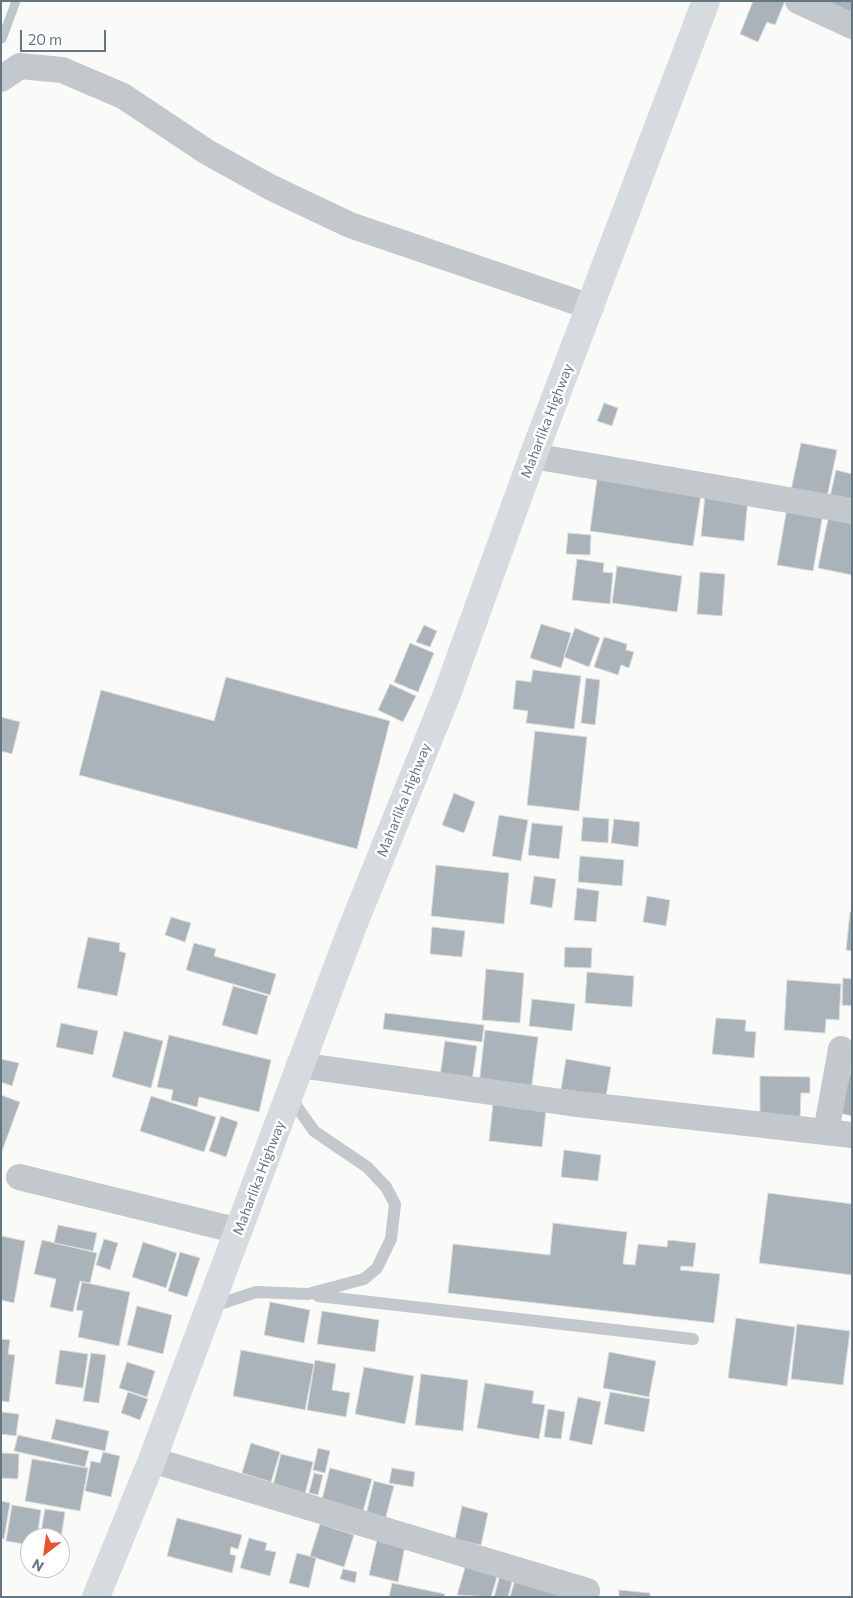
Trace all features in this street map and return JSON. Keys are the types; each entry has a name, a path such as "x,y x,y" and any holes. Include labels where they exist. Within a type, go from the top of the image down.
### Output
{"main road":[{"name":"Maharlika Highway","path":"96,1597 152,1460 211,1307 290,1097 299,1065 447,694 533,456 706,1"}],"street":[{"path":"798,1 852,26"},
{"path":"1,79 20,66 62,70 123,96 207,152 270,187 350,225 591,307"},
{"path":"533,456 852,511"},
{"path":"826,1132 841,1049"},
{"path":"299,1065 569,1103 852,1135"},
{"path":"19,1177 239,1231"},
{"path":"152,1460 587,1590"}],"lane":[{"path":"290,1097 314,1131 367,1167 386,1187 395,1204 391,1239 378,1268 364,1279 308,1294"},
{"path":"211,1307 256,1292 308,1294 693,1339"}],"building":[{"path":"753,1 785,1 775,25 767,22 758,42 740,34"},
{"path":"815,1 852,1 852,17"},
{"path":"604,403 618,408 612,426 597,421"},
{"path":"801,443 837,450 826,502 790,495"},
{"path":"836,470 852,474 852,508 830,497"},
{"path":"597,479 701,494 693,546 590,531"},
{"path":"705,495 748,499 744,541 701,536"},
{"path":"787,508 823,514 813,571 777,565"},
{"path":"829,514 852,519 852,575 818,568"},
{"path":"568,533 591,535 590,555 566,554"},
{"path":"577,559 604,563 603,572 613,573 610,604 572,600"},
{"path":"617,566 682,576 677,612 612,603"},
{"path":"700,572 725,574 722,616 697,614"},
{"path":"541,624 571,633 561,668 530,658"},
{"path":"424,625 437,631 430,647 416,642"},
{"path":"575,628 600,638 589,667 564,657"},
{"path":"604,637 627,644 626,650 634,652 629,668 621,665 618,675 594,667"},
{"path":"410,643 434,653 418,692 394,682"},
{"path":"533,670 581,676 574,729 526,723 528,711 513,709 516,680 531,682"},
{"path":"226,677 390,721 357,849 79,775 101,690 214,721"},
{"path":"586,678 600,680 595,725 581,723"},
{"path":"390,684 416,696 403,722 378,710"},
{"path":"1,717 20,722 12,754 1,751"},
{"path":"535,731 587,737 579,811 527,805"},
{"path":"454,793 475,802 464,833 442,825"},
{"path":"499,815 528,820 521,861 492,856"},
{"path":"583,817 609,819 608,843 581,841"},
{"path":"614,819 640,822 638,847 611,843"},
{"path":"532,823 563,826 559,859 528,855"},
{"path":"580,856 624,860 622,886 578,882"},
{"path":"436,865 509,873 504,924 431,916"},
{"path":"534,876 556,879 552,908 530,904"},
{"path":"577,888 599,891 596,922 574,920"},
{"path":"647,896 670,900 666,926 643,922"},
{"path":"850,912 852,912 852,951 846,950"},
{"path":"171,917 191,923 185,942 165,935"},
{"path":"432,927 465,931 462,957 430,954"},
{"path":"88,937 120,943 119,951 126,953 117,996 77,988"},
{"path":"194,943 216,949 214,956 276,974 270,995 186,970"},
{"path":"565,947 592,948 591,968 564,967"},
{"path":"486,969 524,973 520,1023 482,1020"},
{"path":"587,972 634,976 632,1007 585,1003"},
{"path":"843,978 852,979 852,1006 842,1005"},
{"path":"787,980 841,984 839,1020 826,1019 825,1033 784,1030"},
{"path":"233,986 268,996 257,1035 222,1025"},
{"path":"532,999 575,1004 572,1031 529,1026"},
{"path":"385,1013 484,1025 482,1042 383,1029"},
{"path":"716,1018 746,1020 745,1031 756,1032 754,1058 712,1054"},
{"path":"61,1023 98,1031 93,1055 56,1047"},
{"path":"485,1030 538,1037 531,1092 479,1085"},
{"path":"124,1031 163,1041 151,1088 112,1077"},
{"path":"169,1035 271,1060 259,1112 199,1097 197,1107 171,1100 173,1090 157,1087"},
{"path":"445,1041 477,1046 472,1081 440,1076"},
{"path":"1,1059 19,1063 12,1086 1,1082"},
{"path":"566,1059 611,1067 606,1097 561,1089"},
{"path":"852,1066 852,1116 839,1113"},
{"path":"760,1076 810,1077 810,1093 801,1093 800,1118 760,1117"},
{"path":"1,1095 20,1102 1,1154"},
{"path":"151,1096 216,1117 204,1152 140,1131"},
{"path":"493,1104 546,1110 542,1147 489,1141"},
{"path":"221,1116 238,1122 226,1157 209,1151"},
{"path":"564,1150 601,1155 598,1181 561,1177"},
{"path":"768,1193 852,1204 852,1275 759,1263"},
{"path":"553,1223 627,1232 623,1264 635,1265 638,1244 667,1247 668,1240 696,1243 693,1267 681,1266 680,1270 720,1274 714,1323 448,1293 453,1244 550,1255"},
{"path":"58,1225 97,1233 93,1251 54,1243"},
{"path":"1,1236 25,1241 14,1303 1,1300"},
{"path":"104,1239 118,1243 110,1270 96,1265"},
{"path":"42,1240 97,1253 90,1283 80,1281 73,1312 50,1307 56,1279 34,1274"},
{"path":"143,1242 177,1253 166,1288 132,1277"},
{"path":"180,1252 200,1258 187,1297 168,1291"},
{"path":"82,1282 130,1292 119,1346 78,1337 83,1311 76,1310"},
{"path":"270,1302 310,1310 304,1343 264,1335"},
{"path":"137,1306 172,1315 163,1354 127,1345"},
{"path":"322,1311 379,1320 375,1352 317,1344"},
{"path":"736,1318 795,1327 787,1386 728,1378"},
{"path":"797,1324 850,1331 843,1385 791,1379"},
{"path":"1,1339 10,1340 8,1354 15,1355 9,1402 1,1401"},
{"path":"60,1350 88,1354 83,1388 55,1384"},
{"path":"241,1350 314,1364 305,1410 233,1396"},
{"path":"609,1352 656,1361 649,1397 603,1388"},
{"path":"91,1353 106,1355 99,1403 83,1401"},
{"path":"315,1360 336,1364 332,1390 350,1393 346,1417 307,1410"},
{"path":"127,1362 155,1371 147,1397 119,1388"},
{"path":"364,1367 414,1376 405,1424 355,1414"},
{"path":"421,1374 468,1380 463,1431 415,1425"},
{"path":"485,1383 534,1391 532,1403 545,1405 539,1439 477,1428"},
{"path":"128,1392 148,1399 140,1420 121,1413"},
{"path":"610,1392 650,1399 644,1432 604,1424"},
{"path":"578,1397 601,1402 592,1445 569,1440"},
{"path":"548,1409 565,1412 561,1439 544,1437"},
{"path":"1,1412 19,1414 16,1436 1,1434"},
{"path":"56,1419 109,1431 105,1451 51,1439"},
{"path":"18,1435 89,1451 85,1467 14,1451"},
{"path":"251,1443 280,1452 271,1482 242,1473"},
{"path":"318,1448 330,1451 325,1473 313,1470"},
{"path":"103,1452 120,1456 111,1497 85,1491 91,1461 100,1463"},
{"path":"1,1453 19,1454 18,1479 1,1478"},
{"path":"281,1454 313,1462 305,1494 273,1486"},
{"path":"32,1459 88,1468 80,1511 25,1501"},
{"path":"330,1468 372,1479 362,1515 321,1503"},
{"path":"392,1468 415,1472 413,1487 389,1483"},
{"path":"314,1473 323,1475 318,1495 309,1493"},
{"path":"374,1481 394,1486 385,1520 366,1515"},
{"path":"1,1501 10,1503 4,1539 1,1538"},
{"path":"12,1505 41,1510 38,1528 20,1528 20,1543 6,1541"},
{"path":"462,1506 488,1513 481,1545 455,1539"},
{"path":"45,1509 65,1512 63,1528 42,1528"},
{"path":"177,1518 242,1535 238,1549 231,1547 230,1554 236,1556 232,1573 167,1556"},
{"path":"320,1524 354,1535 344,1567 310,1556"},
{"path":"249,1538 267,1543 265,1550 276,1552 270,1576 240,1568"},
{"path":"377,1540 405,1546 398,1582 369,1575"},
{"path":"297,1553 316,1558 309,1588 289,1583"},
{"path":"467,1561 499,1570 491,1597 457,1595"},
{"path":"343,1569 357,1572 355,1583 340,1579"},
{"path":"517,1573 562,1587 559,1597 510,1597"},
{"path":"500,1575 513,1578 508,1597 494,1597"},
{"path":"392,1583 445,1594 444,1597 389,1597"},
{"path":"619,1590 650,1593 650,1597 619,1597"}],"waterway":[{"path":"2,39 16,1"}]}
